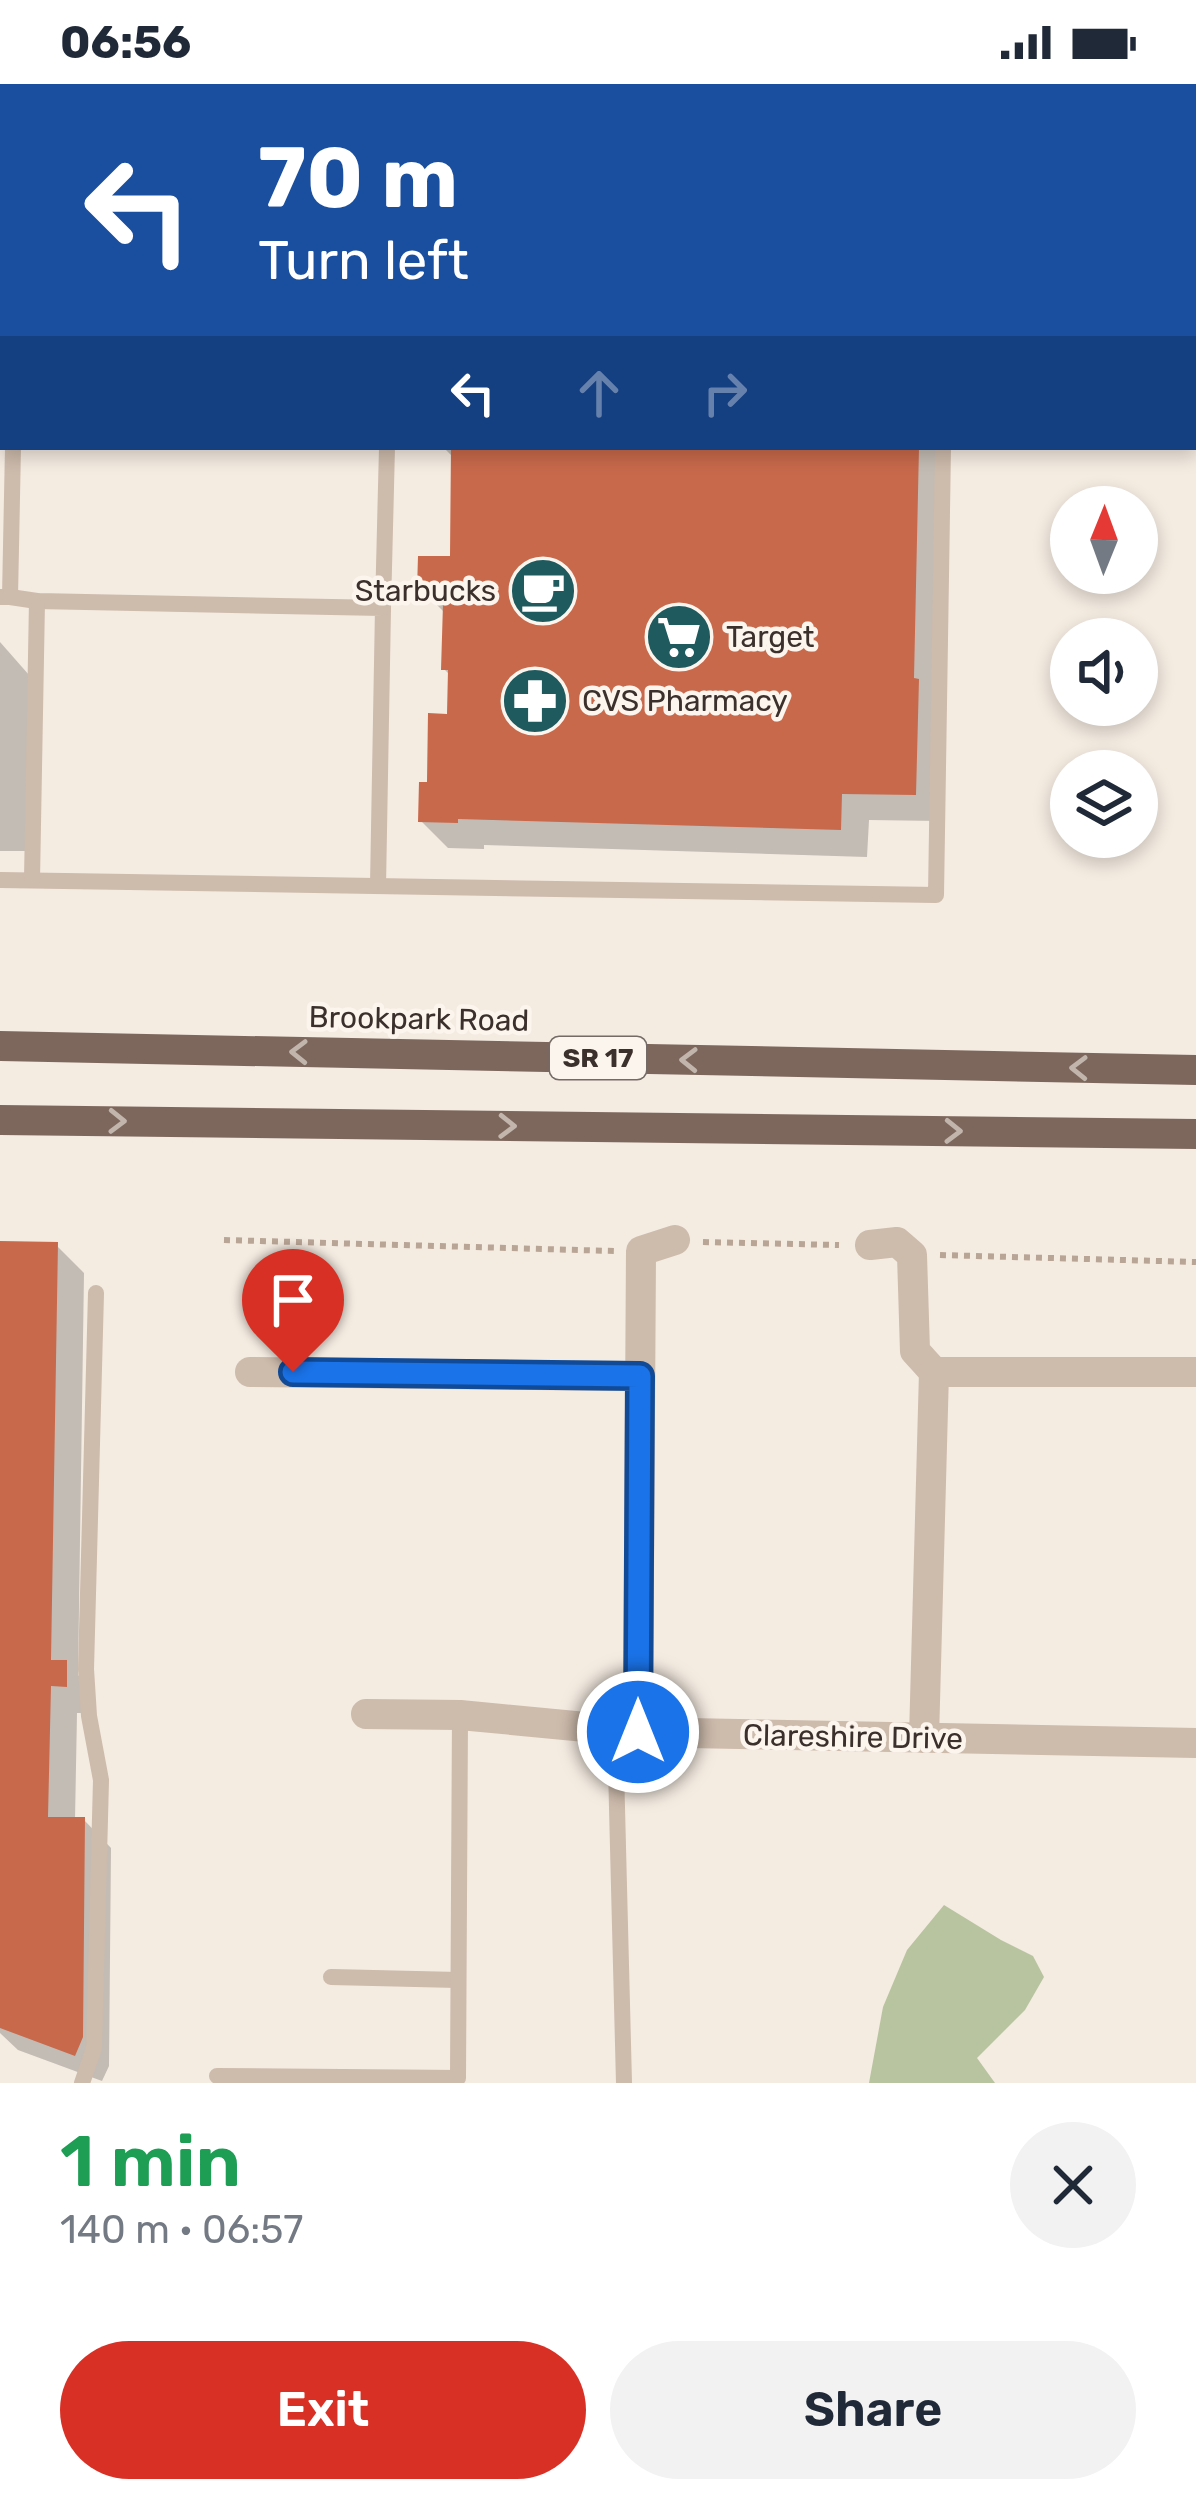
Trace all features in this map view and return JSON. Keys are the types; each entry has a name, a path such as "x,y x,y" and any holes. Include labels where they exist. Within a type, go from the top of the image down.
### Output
{"main road":[{"name":"Brookpark Road","path":"0,1046 1196,1070"},
{"path":"0,1120 1196,1134"}],"street":[{"path":"626,1731 641,1251 675,1240"},
{"path":"869,1245 897,1242 912,1255 915,1351 934,1372 924,1738"},
{"path":"250,1372 640,1376"},
{"path":"934,1372 1196,1372"},
{"name":"Clareshire Drive","path":"367,1714 460,1715 626,1731 1196,1743"}],"lane":[{"path":"13,450 5,597 383,608"},
{"path":"378,886 387,450"},
{"path":"0,880 937,895 943,450"},
{"path":"32,880 37,601"},
{"path":"82,2083 94,2048 101,1780 86,1670 96,1293"},
{"path":"218,2076 458,2078 460,1715"},
{"path":"624,2083 626,1731"},
{"path":"331,1977 458,1980"}],"path":[{"path":"224,1240 641,1251"},
{"path":"675,1240 869,1245"},
{"path":"912,1255 1196,1262"}],"green space":[{"path":"944,1905 1033,1956 1044,1977 1025,2010 977,2058 995,2083 869,2083 883,2007 907,1950"}],"building":[{"name":"Target","path":"451,450 919,450 916,795 842,794 841,830 458,819 458,823 418,822 419,782 427,782 428,713 447,714 448,670 441,670 443,604 449,604 449,591 417,590 418,556 450,556"},
{"path":"0,1241 58,1242 51,1660 67,1660 67,1687 51,1686 48,1817 85,1817 83,2037 75,2056 0,2028"}],"place":[{"name":"Starbucks","path":"543,591"},
{"name":"Target","path":"679,637"},
{"name":"CVS Pharmacy","path":"535,701"}],"route":[{"path":"293,1372 640,1376 638,1732"}]}
